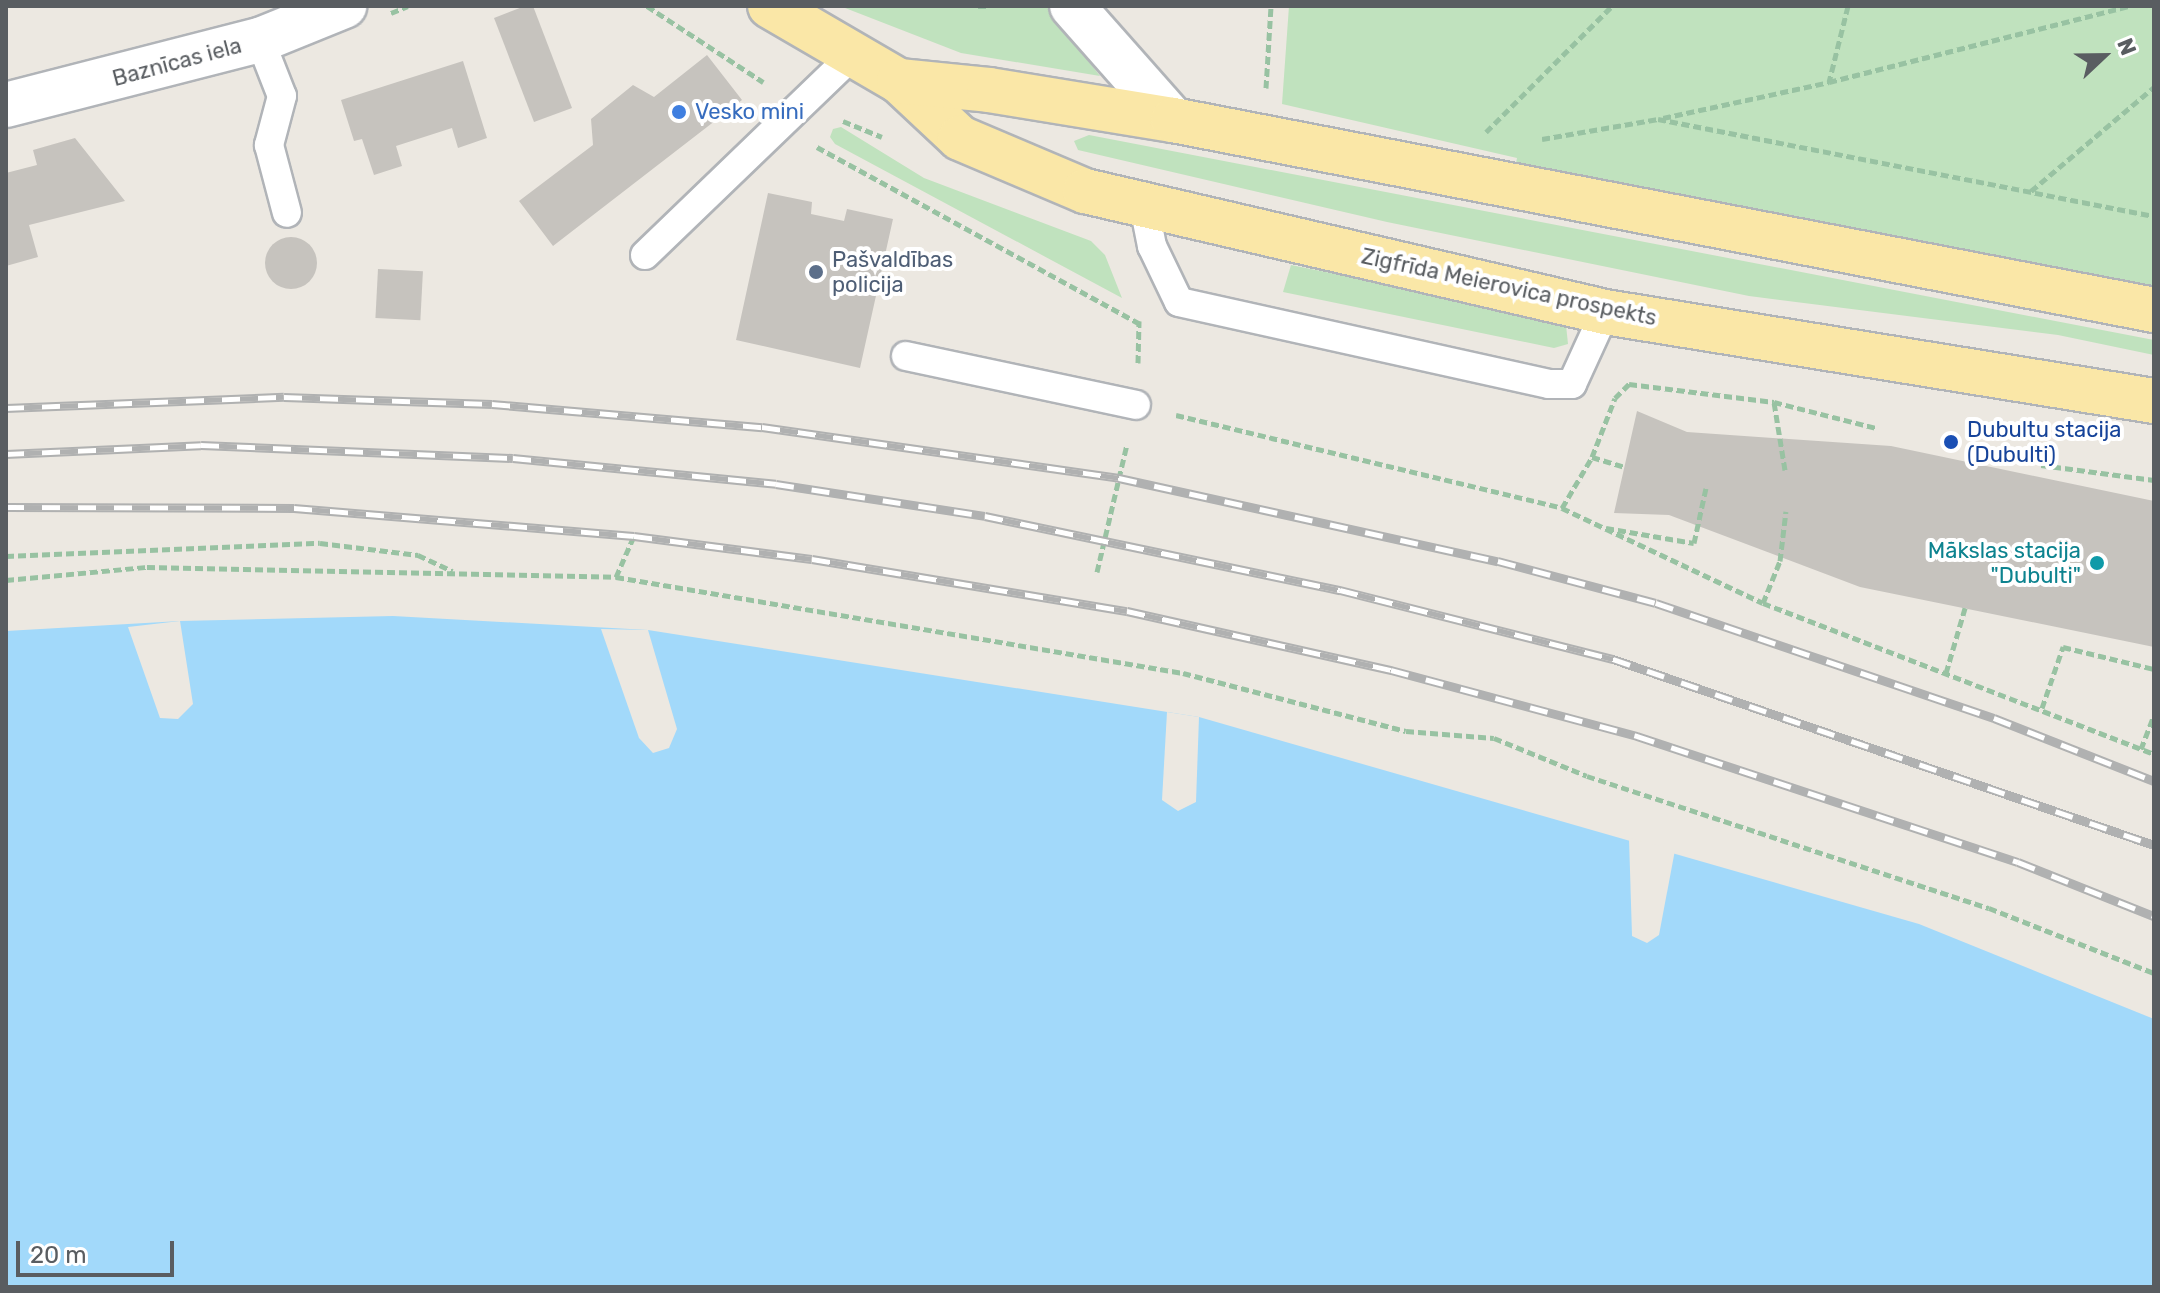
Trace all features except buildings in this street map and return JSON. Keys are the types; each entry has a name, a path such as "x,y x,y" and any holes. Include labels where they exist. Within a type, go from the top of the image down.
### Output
{"main road":[{"name":"Zigfrīda Meierovica prospekts","path":"770,6 851,57 899,81 960,138 1085,191 1605,312 2154,401"},
{"name":"Zigfrīda Meierovica prospekts","path":"899,81 989,90 1173,120 2154,310"}],"street":[{"name":"Baznīcas iela","path":"6,105 260,40 344,6"},
{"path":"1072,6 1173,120"}],"lane":[{"path":"260,40 282,96 269,145 287,213"},
{"path":"645,255 851,57"},
{"path":"1144,206 1152,246 1179,302 1549,384 1572,384 1605,312"},
{"path":"906,356 1136,405"}],"path":[{"path":"978,6 987,6"},
{"path":"1265,93 1271,6"},
{"path":"1485,132 1612,6"},
{"path":"1829,82 1848,6"},
{"path":"1536,140 1658,119 1829,82 2129,6"},
{"path":"2030,192 2154,87"},
{"path":"1250,89 1281,96"},
{"path":"799,106 813,144 1140,324"},
{"path":"1658,119 2154,216"},
{"path":"1469,130 1498,134"},
{"path":"1562,508 1592,457 1615,398 1629,384 1774,402 1876,428"},
{"path":"1774,402 1785,470"},
{"path":"1136,405 1562,508 1763,603 2042,708 2154,754"},
{"path":"1592,457 1624,467"},
{"path":"2041,465 2154,480"},
{"path":"1596,526 1694,543 1706,488"},
{"path":"1763,603 1780,561 1786,511"},
{"path":"616,577 634,536"},
{"path":"6,556 320,543 418,555 457,573"},
{"path":"6,580 147,567 616,577 1183,673 1406,731 1494,738 1587,776 1989,908 2154,973"},
{"path":"1946,673 1965,608"},
{"path":"2042,708 2063,647 2154,669"},
{"path":"2141,749 2154,715"}],"green space":[{"path":"840,6 1046,6 1100,76 961,53"},
{"path":"1289,6 2154,6 2154,288 1958,260 1516,163 1517,158 1282,104"},
{"path":"841,127 924,178 1091,241 1105,255 1122,298 835,144 830,137 833,129"},
{"path":"1089,135 2154,340 2154,355 2058,335 1749,296 1387,222 1078,150 1074,141"},
{"path":"1291,265 1555,318 1566,325 1568,344 1554,348 1283,292"}],"water":[{"path":"393,616 648,630 1199,717 1919,924 2154,1019 2154,1287 6,1287 6,631 180,621"}],"pier":[{"path":"180,621 193,704 178,719 160,718 128,627"},
{"path":"601,629 648,630 677,729 669,748 653,753 639,738"},
{"path":"1167,712 1199,717 1196,802 1178,811 1162,800"},
{"path":"1629,838 1675,850 1659,935 1647,943 1632,936"}],"railway":[{"path":"6,408 284,397 492,404 762,427 1119,478 1498,561 1656,603 1994,718 2154,781"},
{"path":"6,454 201,445 513,458 776,484 985,516 1340,590 1613,659 2154,845"},
{"path":"6,507 294,508 634,536 812,559 1127,611 1391,670 1637,736 2018,862 2154,916"}],"place":[{"name":"Vesko mini","path":"679,112"},
{"name":"Pašvaldības policija","path":"816,272"},
{"name":"Dubultu stacija (Dubulti)","path":"1951,442"},
{"name":"Mākslas stacija \"Dubulti\"","path":"2097,563"}]}
